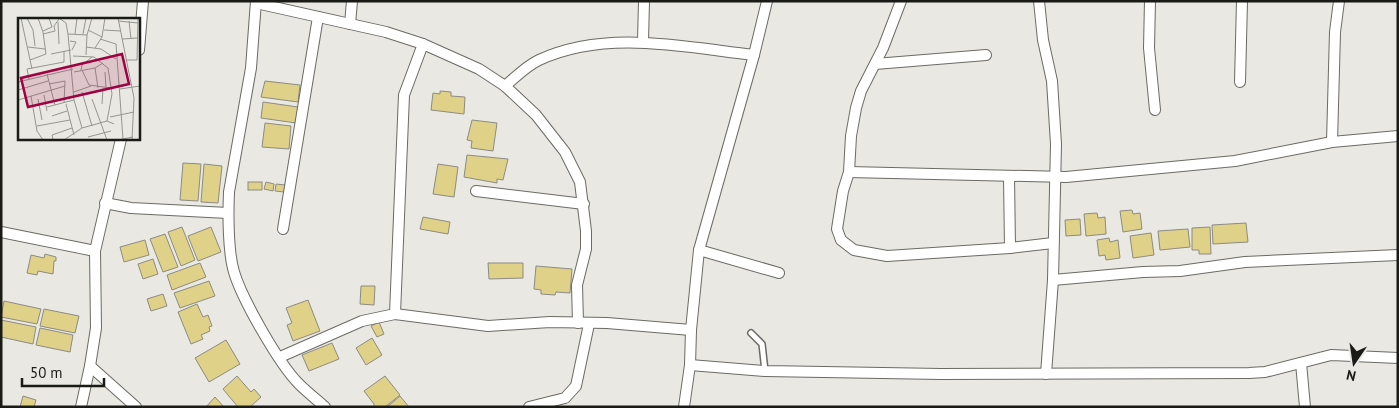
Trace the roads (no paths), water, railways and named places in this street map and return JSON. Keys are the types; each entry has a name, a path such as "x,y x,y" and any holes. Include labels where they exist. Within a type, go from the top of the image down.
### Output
{"street":[{"path":"140,38 143,1"},
{"path":"350,24 352,1"},
{"path":"643,41 644,1"},
{"path":"684,407 690,365 691,330 699,250 754,56 767,1"},
{"path":"901,1 875,64 861,91 856,108 851,136 849,172 843,191 837,229 841,240 854,250 887,256 1010,248 1053,243"},
{"path":"1039,1 1053,90 1056,144 1053,280 1046,374"},
{"path":"1150,1 1149,48 1155,110"},
{"path":"1240,82 1242,1"},
{"path":"1332,142 1334,51 1339,1"},
{"path":"325,407 298,384 280,358 256,318 233,271 228,214 232,166 253,53 256,2 386,32 423,44 479,69 506,86 536,115 565,152 580,182 584,204 586,249 577,285 578,323"},
{"path":"283,228 318,17"},
{"path":"506,86 540,60 585,46 643,41 754,56"},
{"path":"395,314 404,95 423,44"},
{"path":"875,64 986,55"},
{"path":"849,172 1054,177 1235,161 1332,142 1398,136"},
{"path":"81,407 96,328 95,250 121,140"},
{"path":"1010,176 1010,248"},
{"path":"476,191 584,204"},
{"path":"105,204 131,208 228,214"},
{"path":"1,232 95,250"},
{"path":"699,250 779,273"},
{"path":"1053,280 1143,272 1180,271 1245,262 1398,255"},
{"path":"280,358 362,321 395,314 488,326 521,323 578,323 624,324 691,330"},
{"path":"529,407 565,398 576,386 590,324"},
{"path":"690,365 765,371 1046,374 1249,373 1265,372 1331,355 1398,358"},
{"path":"1300,363 1305,407"},
{"path":"90,366 136,407"}],"lane":[{"path":"751,333 762,344 765,371"}]}
